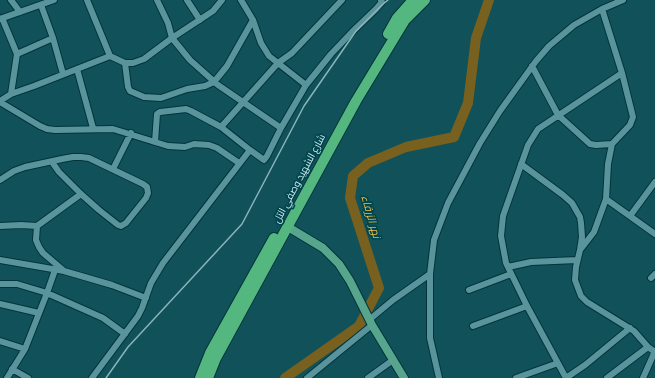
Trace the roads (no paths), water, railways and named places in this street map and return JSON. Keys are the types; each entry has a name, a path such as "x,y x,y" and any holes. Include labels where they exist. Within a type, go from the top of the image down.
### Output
{"main road":[{"name":"شارع الشهيد وصفي التل","path":"200,378 218,340 397,18 413,3 425,0"},
{"name":"شارع الشهيد وصفي التل","path":"208,378 216,358 372,74 413,3"}],"street":[{"path":"11,0 20,12"},
{"path":"10,94 17,54 1,19 54,0"},
{"path":"87,0 110,56 125,63 133,63 144,59 172,38 216,9 222,0"},
{"path":"157,0 168,23 172,38 190,60 214,82 281,128"},
{"path":"187,0 200,20"},
{"path":"241,0 253,20 265,51 306,85"},
{"path":"221,127 278,63 292,53 342,0"},
{"path":"438,378 430,338 430,274 434,240 440,221 452,196 487,131 532,66 546,50 574,25 602,9 623,0"},
{"path":"155,142 157,116 160,112 186,109 221,127 262,159 265,159 306,85 331,54 382,1"},
{"path":"41,5 53,38 63,74"},
{"path":"580,250 594,232 606,199 608,164 612,144 630,125 633,116 622,73 602,9"},
{"path":"125,63 127,85 129,89 139,95 150,98 167,97 187,89 205,86 214,82 227,66 253,20"},
{"path":"17,54 53,38"},
{"path":"110,56 10,94 0,102 47,129 113,129 131,133 155,142 175,146 185,147 199,144 210,144 239,163"},
{"path":"532,66 558,115 590,144 612,144"},
{"path":"77,69 94,128"},
{"path":"622,73 543,125 533,135 506,205 501,229 501,244 510,270 527,306 566,378 585,365 630,328"},
{"path":"113,169 131,133"},
{"path":"92,378 138,316 152,283 163,263 250,150"},
{"path":"0,180 14,171 73,157 81,157 89,158 143,184 147,187 148,193 146,198 126,223 122,226 118,225 98,210 81,194 59,172 52,162"},
{"path":"521,164 572,203 580,217 582,237 577,260 575,280 581,296 593,307 637,333 648,347 655,352 643,378"},
{"path":"630,216 655,182"},
{"path":"0,226 37,226 81,194"},
{"path":"606,199 655,234"},
{"path":"37,226 36,240 43,253 64,271"},
{"path":"288,227 316,243 329,253 348,277 369,320 404,378"},
{"path":"0,260 64,271 112,285 146,298"},
{"path":"469,290 510,270 531,262 577,260"},
{"path":"6,378 25,349 55,270"},
{"path":"307,378 369,320 393,300 430,274"},
{"path":"0,284 17,284 47,293 103,318 125,334"},
{"path":"0,304 39,313"},
{"path":"472,326 527,306"},
{"path":"0,341 25,349"},
{"path":"607,378 648,347"},
{"path":"368,378 393,360"},
{"path":"516,378 558,363"},
{"path":"12,369 28,378"}],"waterway":[{"name":"نهر الزرقاء","path":"285,378 359,326 379,288 350,198 353,176 368,163 406,147 454,137 468,103 476,38 489,0"}],"railway":[{"path":"106,378 128,347 242,224 304,106 356,31 388,0"}]}
